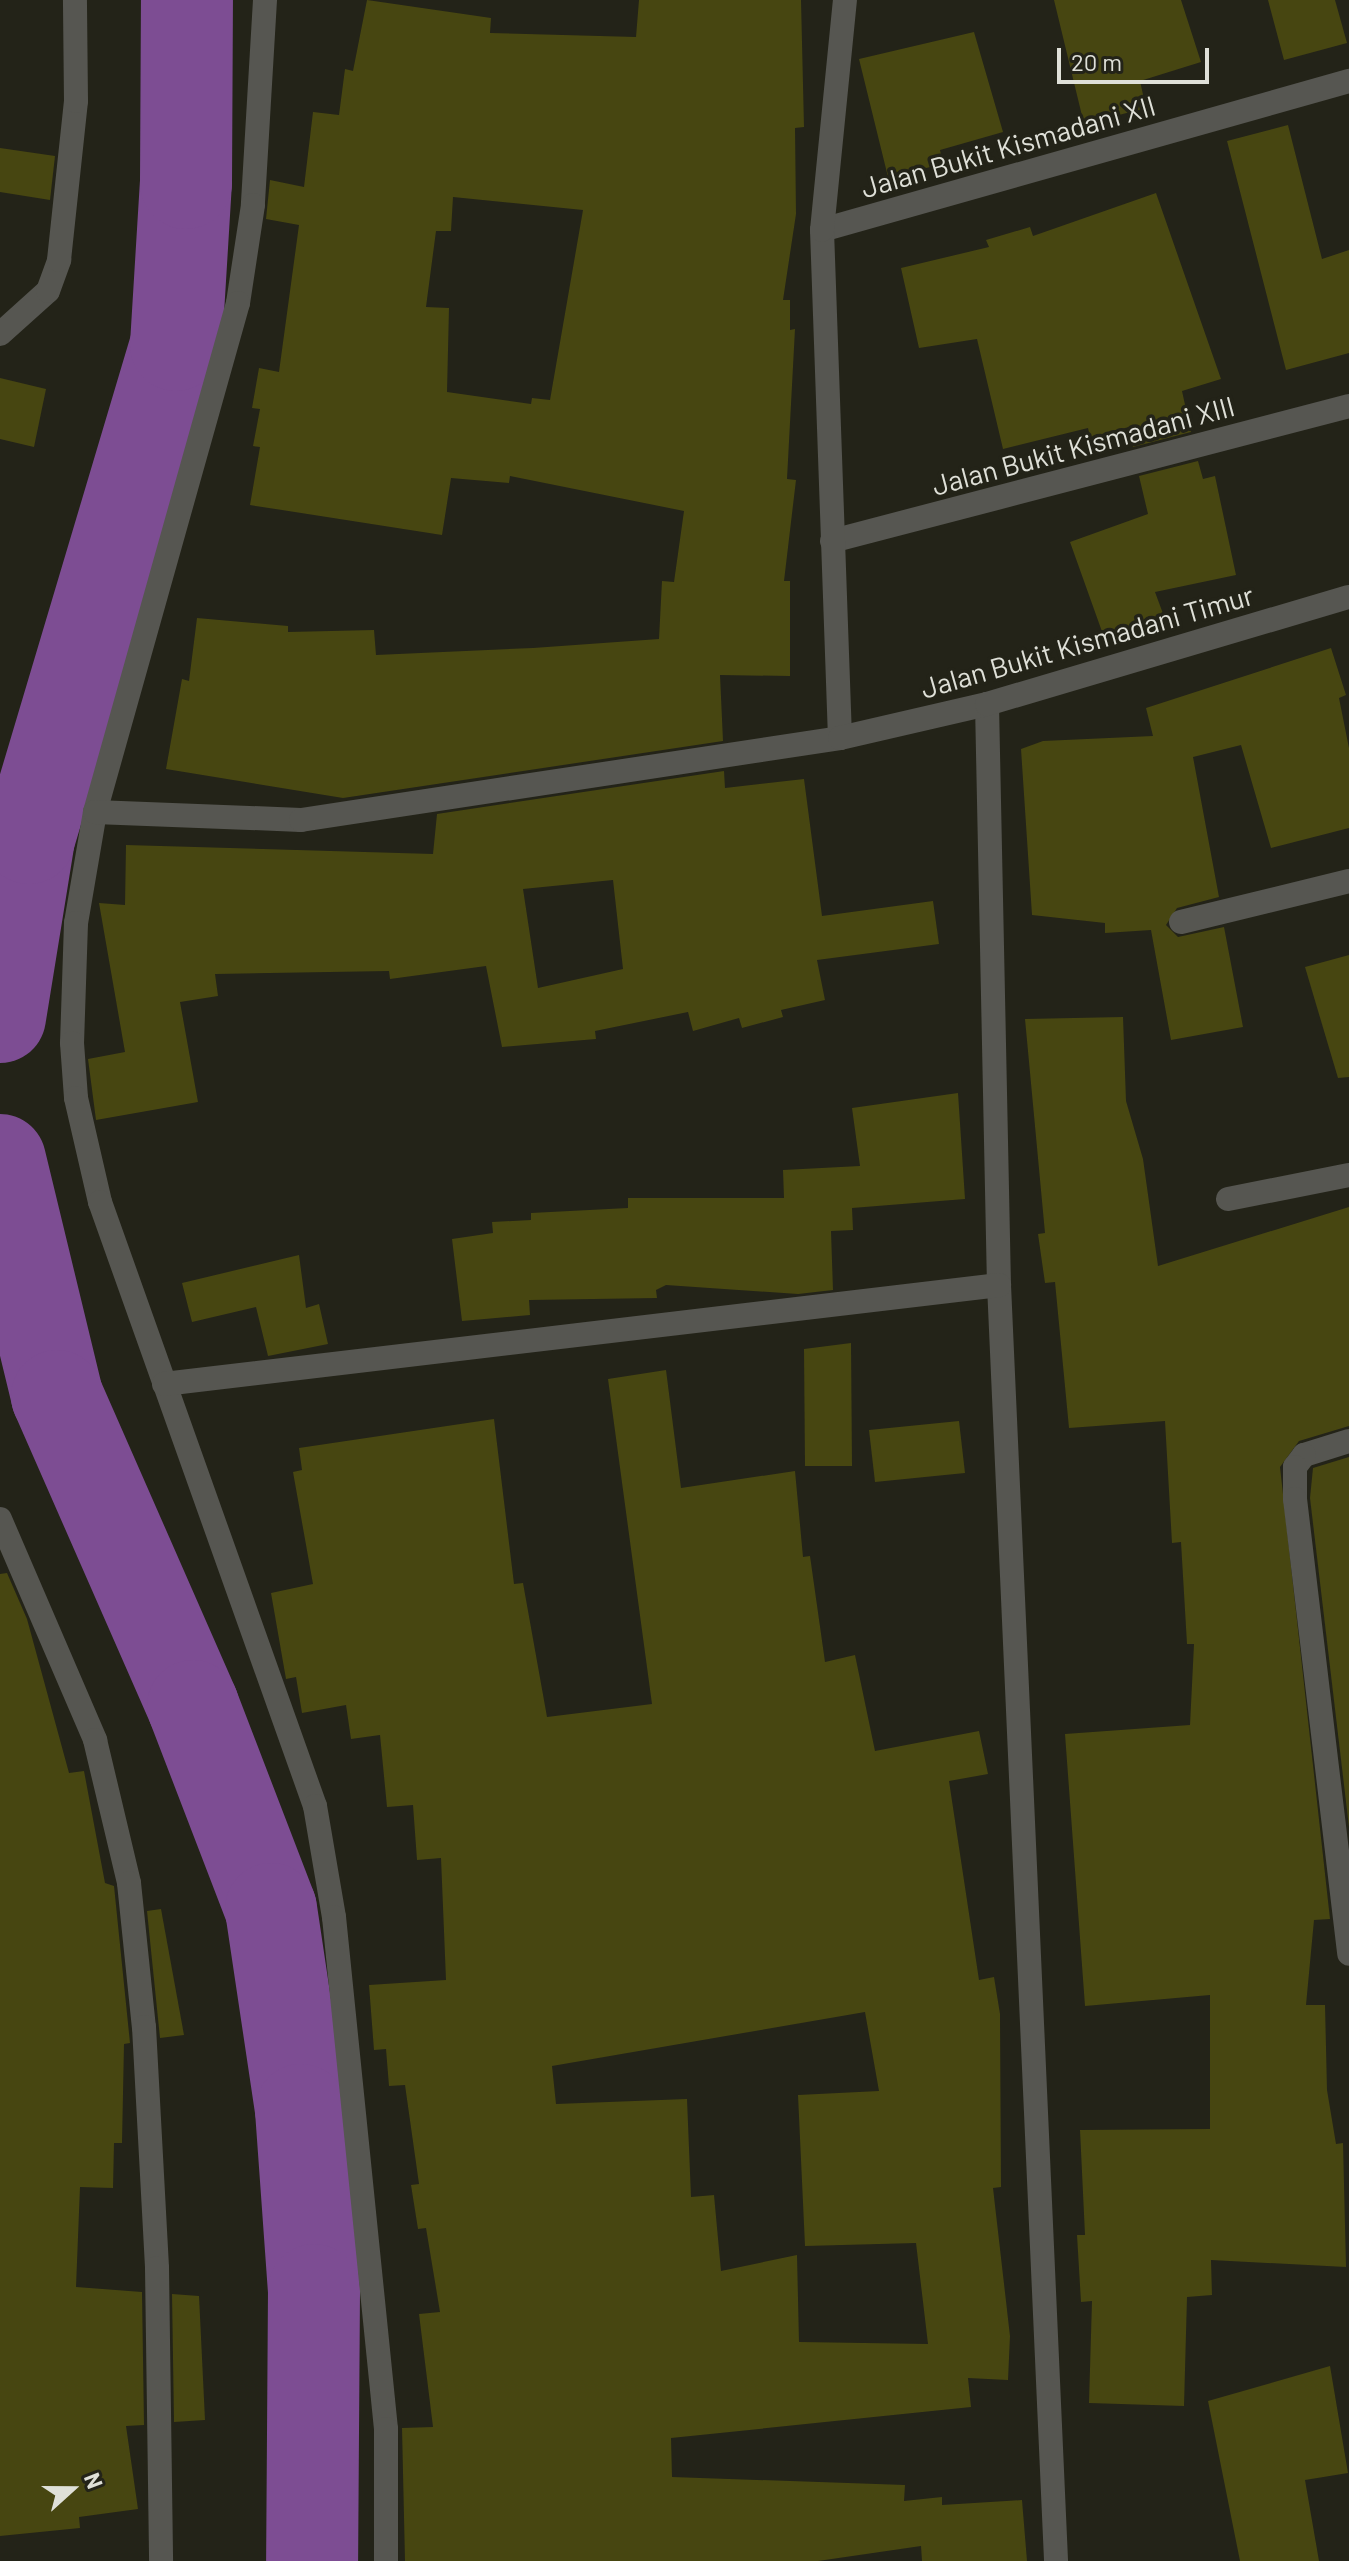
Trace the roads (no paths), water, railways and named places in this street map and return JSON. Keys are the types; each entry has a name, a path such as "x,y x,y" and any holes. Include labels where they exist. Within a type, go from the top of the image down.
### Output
{"street":[{"path":"0,334 48,291 59,260 76,101 75,0"},
{"path":"265,0 253,205 238,303 95,812 76,923 76,1098 100,1202 315,1806 334,1917 386,2429 386,2561"},
{"path":"840,738 822,230 845,0"},
{"name":"Jalan Bukit Kismadani XII","path":"822,230 1349,81"},
{"name":"Jalan Bukit Kismadani XIII","path":"832,541 1349,406"},
{"name":"Jalan Bukit Kismadani Timur","path":"95,812 301,820 840,738 987,704 1349,597"},
{"path":"987,704 999,1285 1056,2561"},
{"path":"1181,922 1349,881"},
{"path":"1228,1199 1349,1175"},
{"path":"164,1384 999,1285"},
{"path":"1349,1441 1316,1448 1295,1467 1295,1499 1349,1954"},
{"path":"0,1519 95,1740 129,1883 144,2027 157,2268 161,2561"}],"waterway":[{"path":"0,1017 29,838 176,345 186,183 187,0"},
{"path":"0,1160 57,1396 193,1706 271,1909 301,2110 314,2290 312,2561"}]}
